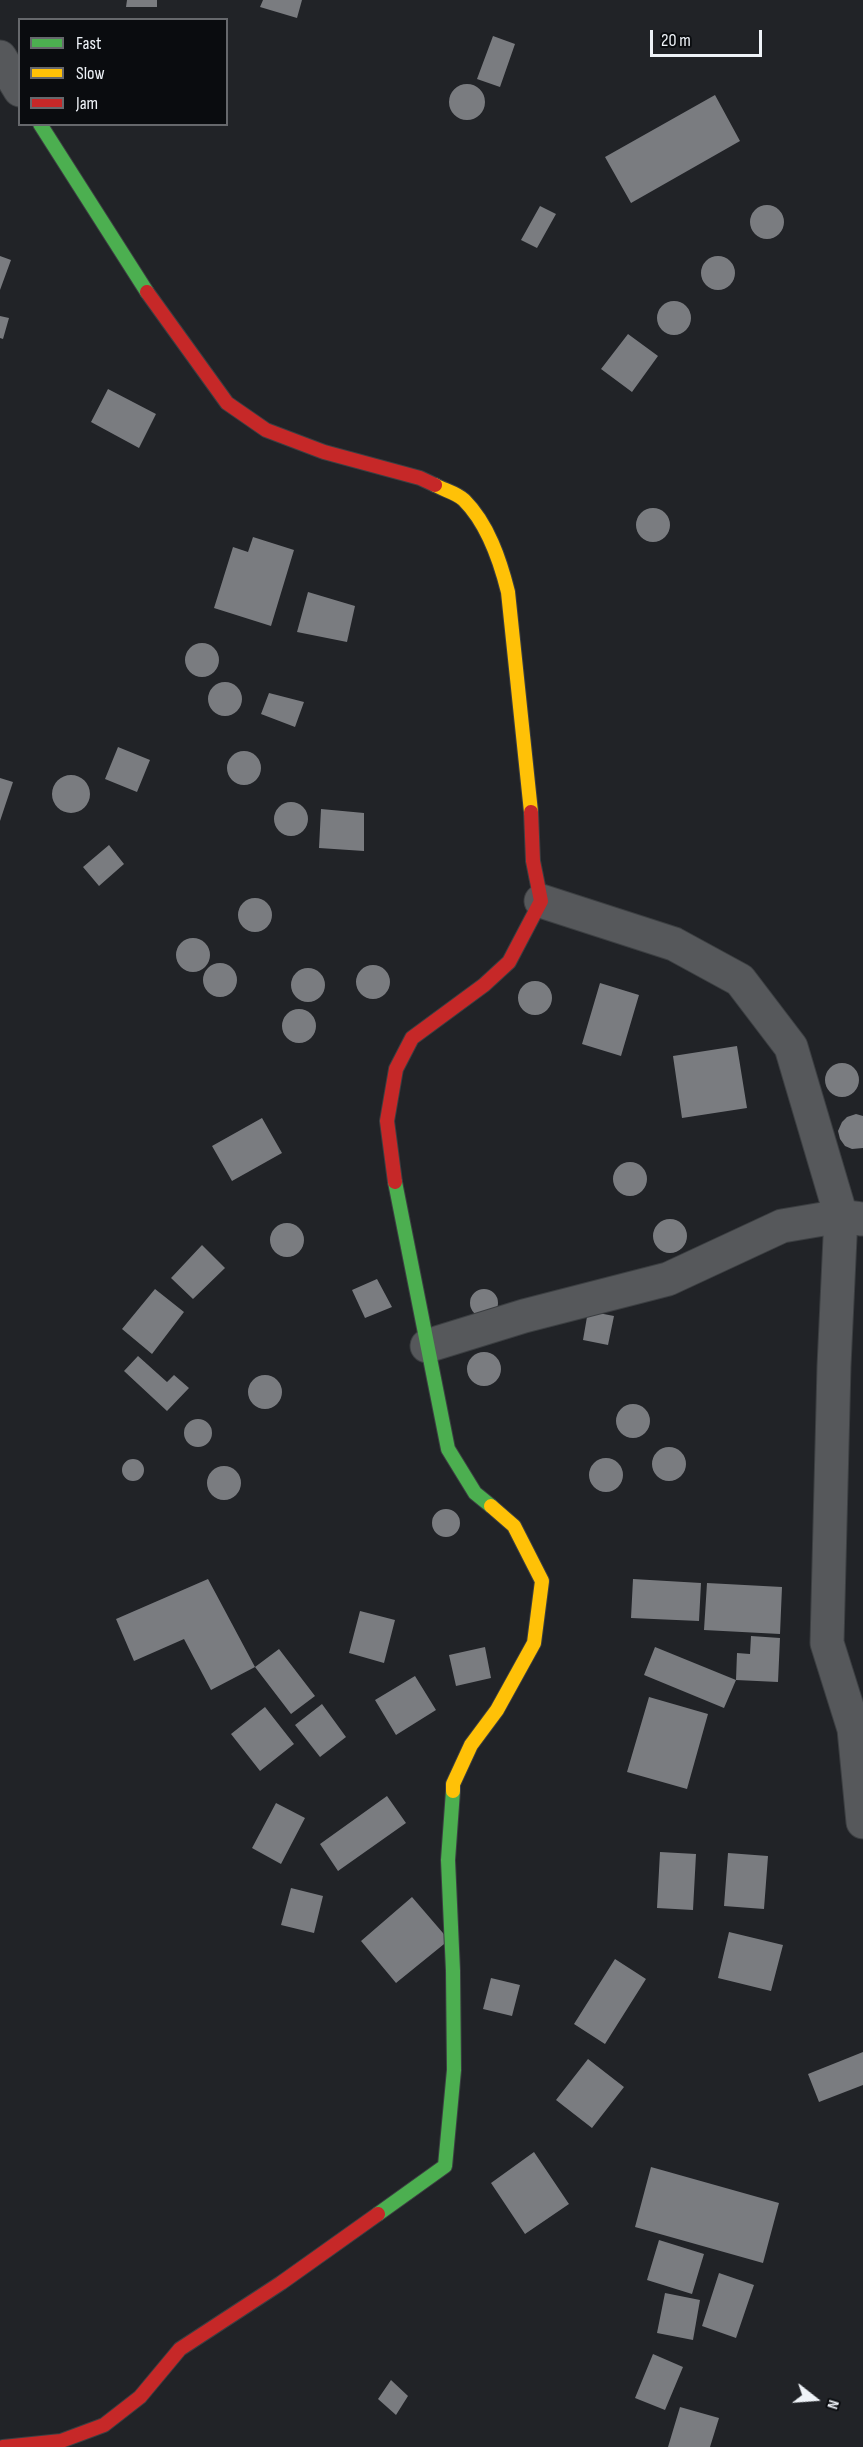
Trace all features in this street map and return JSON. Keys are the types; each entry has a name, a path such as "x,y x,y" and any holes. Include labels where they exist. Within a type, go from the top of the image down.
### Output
{"street":[{"path":"0,57 18,87"},
{"path":"3,2447 61,2441 104,2425 140,2397 180,2349 281,2283 445,2166 454,2070 453,1971 448,1860 453,1784 471,1745 497,1710 534,1643 542,1581 514,1526 475,1493 448,1449 398,1200 387,1121 396,1069 412,1038 484,985 509,962 541,901 533,861 529,783 508,592 500,558 479,521 463,499 420,478 324,452 266,430 227,404 160,313 41,126"},
{"path":"541,901 674,944 740,980 791,1047 852,1217 834,1366 827,1643 854,1729 863,1822"},
{"path":"427,1346 524,1316 668,1279 782,1226 852,1217"}],"building":[{"path":"127,0 157,0 157,7 126,7"},
{"path":"263,0 302,0 297,18 260,7"},
{"path":"493,36 515,44 500,87 477,79"},
{"path":"467,84 479,90 485,102 479,114 467,120 455,114 449,102 455,90"},
{"path":"715,95 740,141 631,203 605,157"},
{"path":"767,205 779,210 784,222 779,234 767,239 755,234 750,222 755,210"},
{"path":"540,206 556,214 537,248 521,240"},
{"path":"0,256 11,260 0,290"},
{"path":"718,256 730,261 735,273 730,285 718,290 706,285 701,273 706,261"},
{"path":"674,301 686,306 691,318 686,330 674,335 662,330 657,318 662,306"},
{"path":"0,316 9,318 3,339 0,338"},
{"path":"628,334 658,356 632,392 601,369"},
{"path":"108,389 156,414 139,448 91,422"},
{"path":"653,508 665,513 670,525 665,537 653,542 641,537 636,525 641,513"},
{"path":"253,537 294,550 271,626 214,608 233,547 248,552"},
{"path":"308,592 355,606 347,642 297,632"},
{"path":"202,643 214,648 219,660 214,672 202,677 190,672 185,660 190,648"},
{"path":"225,682 237,687 242,699 237,711 225,716 213,711 208,699 213,687"},
{"path":"269,693 304,702 295,727 261,714"},
{"path":"118,747 150,760 137,792 105,779"},
{"path":"244,751 256,756 261,768 256,780 244,785 232,780 227,768 232,756"},
{"path":"71,775 85,780 90,794 85,808 71,813 57,808 52,794 57,780"},
{"path":"0,778 13,782 0,821"},
{"path":"291,802 303,807 308,819 303,831 291,836 279,831 274,819 279,807"},
{"path":"321,809 364,813 364,851 319,848"},
{"path":"109,845 124,864 99,886 83,867"},
{"path":"255,898 267,903 272,915 267,927 255,932 243,927 238,915 243,903"},
{"path":"193,938 205,943 210,955 205,967 193,972 181,967 176,955 181,943"},
{"path":"220,963 232,968 237,980 232,992 220,997 208,992 203,980 208,968"},
{"path":"373,965 385,970 390,982 385,994 373,999 361,994 356,982 361,970"},
{"path":"308,968 320,973 325,985 320,997 308,1002 296,997 291,985 296,973"},
{"path":"535,981 547,986 552,998 547,1010 535,1015 523,1010 518,998 523,986"},
{"path":"600,983 639,995 621,1056 582,1044"},
{"path":"299,1009 311,1014 316,1026 311,1038 299,1043 287,1038 282,1026 287,1014"},
{"path":"737,1046 747,1108 682,1118 673,1056"},
{"path":"842,1063 854,1068 859,1080 854,1092 842,1097 830,1092 825,1080 830,1068"},
{"path":"856,1114 863,1116 863,1148 852,1149 845,1146 838,1131 847,1117"},
{"path":"262,1118 282,1153 232,1181 212,1146"},
{"path":"630,1162 642,1167 647,1179 642,1191 630,1196 618,1191 613,1179 618,1167"},
{"path":"670,1219 682,1224 687,1236 682,1248 670,1253 658,1248 653,1236 658,1224"},
{"path":"287,1223 299,1228 304,1240 299,1252 287,1257 275,1252 270,1240 275,1228"},
{"path":"202,1245 225,1268 193,1299 171,1278"},
{"path":"377,1279 392,1307 365,1318 352,1290"},
{"path":"155,1289 184,1312 152,1354 122,1329"},
{"path":"484,1289 494,1293 498,1303 494,1313 484,1317 474,1313 470,1303 474,1293"},
{"path":"588,1311 614,1316 608,1345 583,1340"},
{"path":"484,1352 496,1357 501,1369 496,1381 484,1386 472,1381 467,1369 472,1357"},
{"path":"138,1356 167,1382 174,1375 189,1388 167,1411 124,1371"},
{"path":"265,1375 277,1380 282,1392 277,1404 265,1409 253,1404 248,1392 253,1380"},
{"path":"633,1404 645,1409 650,1421 645,1433 633,1438 621,1433 616,1421 621,1409"},
{"path":"198,1419 208,1423 212,1433 208,1443 198,1447 188,1443 184,1433 188,1423"},
{"path":"669,1447 681,1452 686,1464 681,1476 669,1481 657,1476 652,1464 657,1452"},
{"path":"606,1458 618,1463 623,1475 618,1487 606,1492 594,1487 589,1475 594,1463"},
{"path":"133,1459 141,1462 144,1470 141,1478 133,1481 125,1478 122,1470 125,1462"},
{"path":"224,1466 236,1471 241,1483 236,1495 224,1500 212,1495 207,1483 212,1471"},
{"path":"446,1509 456,1513 460,1523 456,1533 446,1537 436,1533 432,1523 436,1513"},
{"path":"208,1579 255,1667 211,1690 184,1639 134,1661 116,1619"},
{"path":"633,1579 701,1583 699,1621 631,1618"},
{"path":"707,1583 782,1587 780,1634 704,1630"},
{"path":"360,1611 395,1620 384,1663 349,1653"},
{"path":"751,1636 780,1638 778,1682 736,1680 737,1653 750,1654"},
{"path":"485,1647 491,1678 456,1686 449,1655"},
{"path":"655,1647 736,1680 724,1708 644,1675"},
{"path":"279,1649 315,1696 291,1714 255,1667"},
{"path":"415,1676 436,1710 396,1735 375,1700"},
{"path":"649,1697 708,1714 687,1789 627,1772"},
{"path":"322,1704 346,1737 320,1757 295,1725"},
{"path":"265,1707 294,1744 260,1771 231,1734"},
{"path":"387,1796 406,1823 338,1871 320,1844"},
{"path":"276,1803 305,1818 281,1864 252,1848"},
{"path":"660,1852 696,1854 693,1910 657,1908"},
{"path":"728,1853 768,1856 764,1909 724,1906"},
{"path":"291,1888 323,1896 314,1933 281,1925"},
{"path":"412,1897 449,1940 396,1983 361,1941"},
{"path":"729,1932 783,1945 771,1991 718,1978"},
{"path":"615,1959 646,1979 605,2044 574,2024"},
{"path":"491,1978 520,1985 512,2016 483,2009"},
{"path":"863,2052 863,2085 819,2102 808,2074"},
{"path":"588,2059 624,2087 592,2128 556,2100"},
{"path":"534,2152 569,2204 525,2234 491,2183"},
{"path":"651,2167 779,2203 763,2263 635,2227"},
{"path":"659,2240 704,2254 692,2294 647,2280"},
{"path":"719,2273 754,2285 736,2338 702,2326"},
{"path":"665,2293 700,2300 693,2340 657,2333"},
{"path":"653,2354 683,2367 665,2410 635,2398"},
{"path":"391,2380 408,2396 396,2415 378,2399"},
{"path":"680,2407 719,2418 710,2447 668,2447"}],"traffic: fast":[{"path":"41,126 147,292"},
{"path":"395,1182 448,1449 475,1493 491,1506"},
{"path":"378,2214 445,2166 454,2070 453,1971 448,1860 453,1791"}],"traffic: slow":[{"path":"435,485 461,498 480,520 492,543 505,580 531,812"},
{"path":"453,1791 453,1784 471,1745 497,1710 534,1643 542,1581 514,1526 491,1506"}],"traffic: jam":[{"path":"147,292 227,403 266,430 324,452 420,478 435,485"},
{"path":"395,1182 387,1121 396,1069 412,1038 484,985 509,962 541,901 533,861 531,812"},
{"path":"3,2447 61,2441 104,2425 140,2397 180,2349 281,2283 378,2214"}]}
